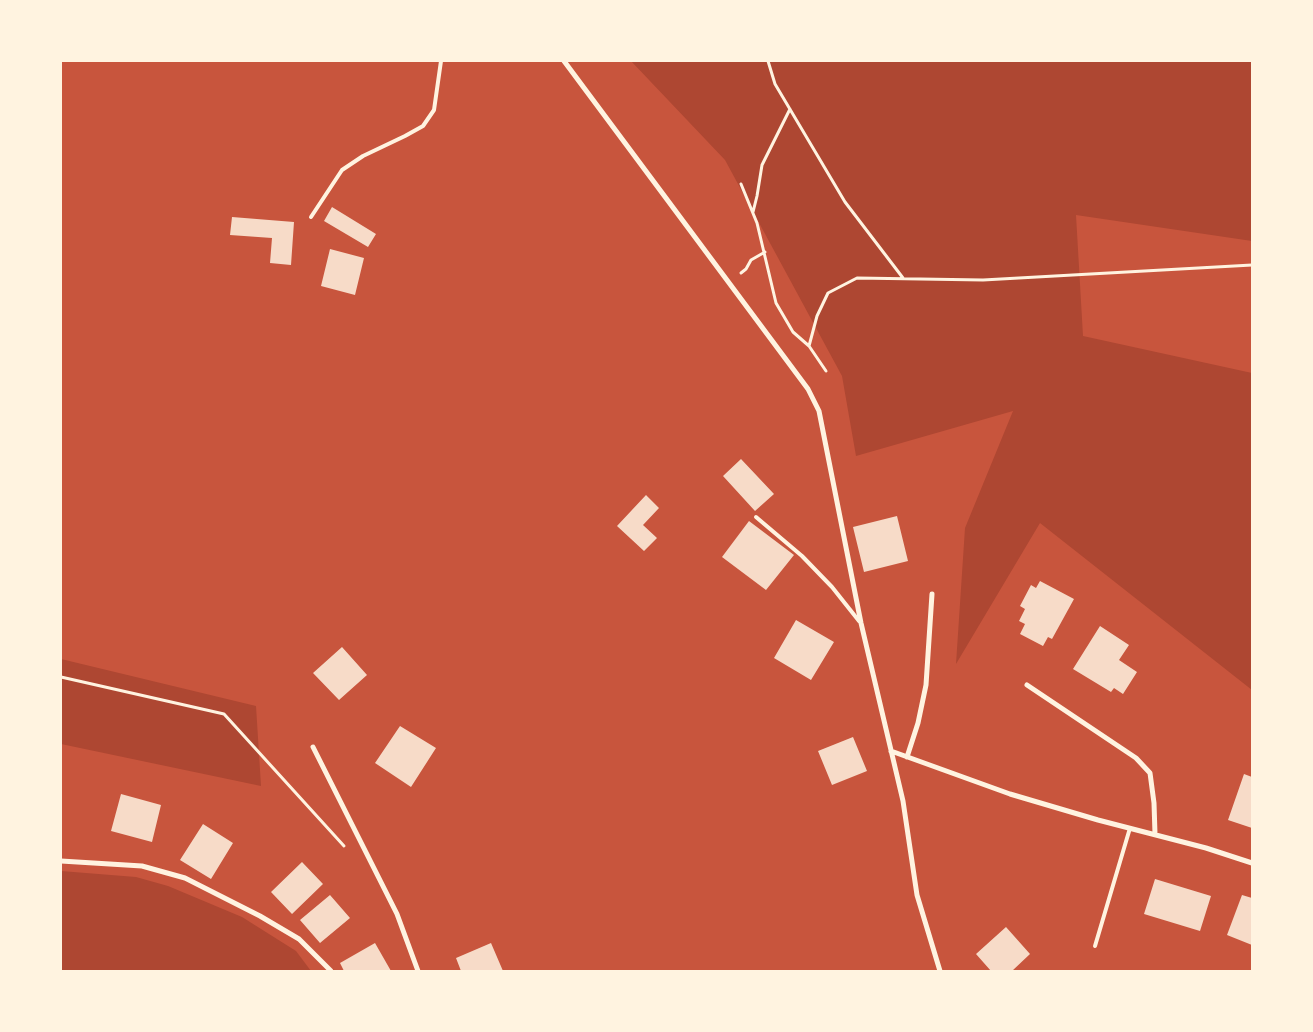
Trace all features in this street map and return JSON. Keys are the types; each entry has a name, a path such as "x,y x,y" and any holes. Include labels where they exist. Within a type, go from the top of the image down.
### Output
{"street":[{"path":"564,61 808,389 819,411 861,623 903,801 917,895 940,971"},
{"path":"907,757 918,723 926,685 932,594"},
{"path":"1026,685 1136,758 1150,773 1156,834"},
{"path":"313,747 397,914 418,971"},
{"path":"891,751 1010,794 1206,848 1252,864"},
{"path":"61,861 142,866 185,878 260,916 299,939 331,971"}],"lane":[{"path":"311,217 342,170 363,156 422,126 434,110 441,61"},
{"path":"756,517 802,556 832,587 861,623"},
{"path":"1095,946 1130,828"}],"path":[{"path":"768,61 775,84 846,202 904,279"},
{"path":"753,213 758,196 762,165 790,109"},
{"path":"741,184 753,213 776,303 793,332 809,346 826,371"},
{"path":"746,269 751,260 764,252"},
{"path":"809,346 817,316 828,293 857,278 983,280 1252,265"},
{"path":"61,678 224,714 345,847"}],"shaded area":[{"path":"631,61 1252,61 1252,241 1076,215 1083,336 1252,373 1252,690 1040,523 956,664 965,528 1013,411 856,456 842,376 725,160"},
{"path":"61,659 256,706 261,786 61,744"},
{"path":"61,871 136,877 168,886 242,917 296,951 311,971 61,971"}],"building":[{"path":"332,207 376,234 368,247 324,221"},
{"path":"232,217 294,222 291,265 270,263 272,238 230,235"},
{"path":"330,249 364,258 355,295 321,286"},
{"path":"741,459 774,494 755,511 723,476"},
{"path":"646,495 659,508 643,525 657,538 644,551 617,526"},
{"path":"897,516 908,561 864,572 853,527"},
{"path":"749,521 794,555 766,590 722,557"},
{"path":"1040,581 1074,599 1052,639 1048,637 1043,646 1020,634 1025,624 1019,621 1025,609 1020,606 1031,585 1036,588"},
{"path":"796,620 834,642 811,680 774,658"},
{"path":"1100,626 1129,645 1119,660 1137,672 1123,694 1114,688 1111,692 1073,669"},
{"path":"342,647 367,675 339,700 313,673"},
{"path":"400,726 436,748 411,787 375,763"},
{"path":"853,737 867,771 832,785 818,751"},
{"path":"1244,774 1252,777 1252,828 1228,820"},
{"path":"121,794 161,805 152,842 111,831"},
{"path":"203,824 233,843 211,879 180,860"},
{"path":"302,862 323,884 292,914 271,892"},
{"path":"1155,879 1211,896 1200,931 1144,914"},
{"path":"330,895 350,918 320,943 300,920"},
{"path":"1242,895 1252,898 1252,945 1227,935"},
{"path":"1006,927 1030,954 1012,971 991,971 976,954"},
{"path":"375,943 391,971 344,971 340,963"},
{"path":"491,943 503,971 461,971 456,958"}]}
